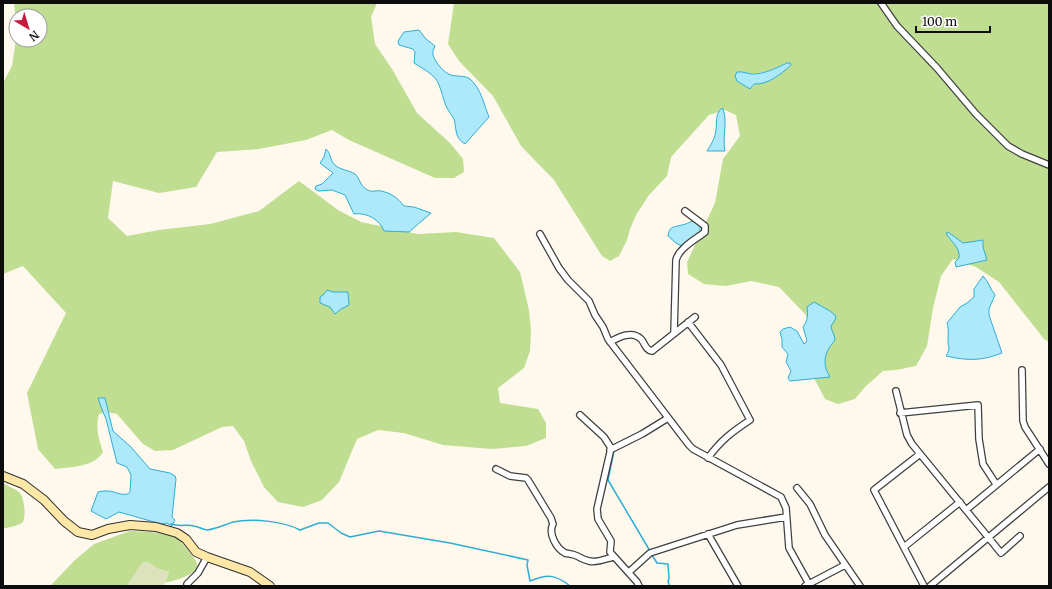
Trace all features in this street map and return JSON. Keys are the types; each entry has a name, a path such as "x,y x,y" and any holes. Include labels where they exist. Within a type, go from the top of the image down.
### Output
{"main road":[{"path":"3,476 23,484 44,500 64,521 78,532 92,535 108,529 130,525 156,527 177,533 186,539 196,552 250,572 270,586"}],"street":[{"path":"881,3 897,26 937,68 976,114 1008,146 1022,154 1049,165"},
{"path":"674,333 677,255 681,250 705,232 706,229 705,226 685,211"},
{"path":"540,234 559,268 568,280 589,301 610,342 689,445 708,458 781,497 786,508 789,548 796,558 807,585 845,565"},
{"path":"610,342 621,336 636,336 641,339 647,349 652,351 695,316"},
{"path":"688,322 721,365 750,420 718,444 708,458"},
{"path":"1022,370 1023,421 1025,427 1049,464"},
{"path":"896,391 900,413 907,435 920,454 988,538 1001,552 1020,536"},
{"path":"900,413 978,405 979,439 983,464 996,484"},
{"path":"580,415 604,437 609,444 610,450 598,509 598,519 611,541 610,552 613,557 629,572 640,586"},
{"path":"610,450 642,434 668,418"},
{"path":"966,510 1040,449"},
{"path":"920,454 874,490 924,586"},
{"path":"496,469 505,475 526,478 528,480 551,518 553,524 550,528 552,536 564,552 590,561 601,561 613,557"},
{"path":"930,586 1049,487"},
{"path":"797,488 810,504 825,535 860,586"},
{"path":"904,547 960,502"},
{"path":"629,572 650,553 737,525 786,516"},
{"path":"708,534 738,586"},
{"path":"187,586 187,584 198,573 207,557"}],"green space":[{"path":"14,3 377,3 371,17 375,44 392,69 417,113 450,143 463,159 464,172 454,178 435,178 349,140 332,130 306,140 259,149 217,152 196,187 159,193 113,181 108,218 127,236 159,230 210,224 259,211 299,181 338,210 361,222 418,234 456,232 494,238 520,272 529,310 531,331 530,351 524,368 498,388 500,403 538,409 546,423 546,438 526,446 492,449 443,445 404,433 378,430 357,439 339,482 322,500 303,507 278,502 264,487 251,461 244,441 233,426 222,427 173,450 155,451 143,444 117,414 107,412 99,414 97,424 103,452 99,457 94,461 75,467 55,469 38,449 27,393 66,313 23,266 3,274 3,83 12,66 15,48 48,48 48,8 14,8"},
{"path":"454,3 1049,3 1049,342 1044,339 999,282 976,267 953,259 941,276 933,308 927,346 916,366 883,371 865,387 855,399 838,404 825,399 813,376 813,336 806,315 779,287 751,281 726,286 704,284 688,274 687,262 715,203 723,159 740,136 736,115 725,110 709,115 671,157 667,176 649,195 636,215 627,240 619,256 610,261 602,256 554,180 521,146 493,96 459,61 448,44","holes":["787,63 789,66 769,81 755,84 750,89 741,72 759,73"]},
{"path":"3,483 20,493 23,499 25,513 24,521 22,523 12,527 3,528"},
{"path":"130,531 162,533 180,540 196,561 197,566 195,570 186,576 165,583 169,572 158,569 148,562 143,562 127,586 51,586 75,560 94,544"},
{"path":"143,562 148,562 158,569 169,572 164,586 127,586"}],"water":[{"path":"419,30 426,39 435,46 433,55 440,67 451,75 470,79 477,87 482,97 489,117 465,144 457,136 454,119 446,106 435,78 429,72 414,63 415,52 413,49 399,45 398,41 404,32"},
{"path":"790,63 791,65 779,75 764,83 754,84 750,89 737,81 735,76 737,72 753,74 762,73"},
{"path":"722,108 725,119 725,151 707,151 715,136 717,115"},
{"path":"326,149 335,165 355,174 364,188 371,191 388,193 397,198 404,206 414,207 431,213 409,232 384,231 376,220 364,214 354,214 345,195 332,190 318,191 315,189 316,186 322,184 333,173 320,163 324,157"},
{"path":"692,221 696,222 700,226 700,232 683,247 668,236 669,230 672,228"},
{"path":"948,232 963,243 983,240 983,247 987,260 956,267 955,262 959,258 959,254 957,248 946,233"},
{"path":"983,276 995,295 989,309 989,315 1002,353 981,359 962,359 946,356 949,350 947,323 960,307 974,297 974,289"},
{"path":"327,290 333,292 348,292 349,305 335,314 330,307 320,303 320,297"},
{"path":"814,302 836,316 831,326 835,340 825,357 827,372 830,377 790,381 788,378 791,371 786,362 788,354 782,347 780,332 783,329 790,327 797,331 804,344 807,341 803,327 808,313 807,307"},
{"path":"98,398 105,398 113,431 131,447 150,469 170,473 175,476 176,479 172,517 175,520 172,526 167,523 161,524 119,512 106,519 91,511 98,492 111,491 121,494 128,494 130,492 131,475 127,467 117,463 106,419"}],"waterway":[{"path":"614,451 608,480 650,551"},
{"path":"171,524 191,525 207,530 233,522 258,520 285,524 300,530 319,523 328,523 341,533 350,537 379,531 450,543 528,560 527,565 530,581 541,577 551,576 560,579 570,586"},
{"path":"652,555 657,563 668,564 668,582 670,586"}]}
